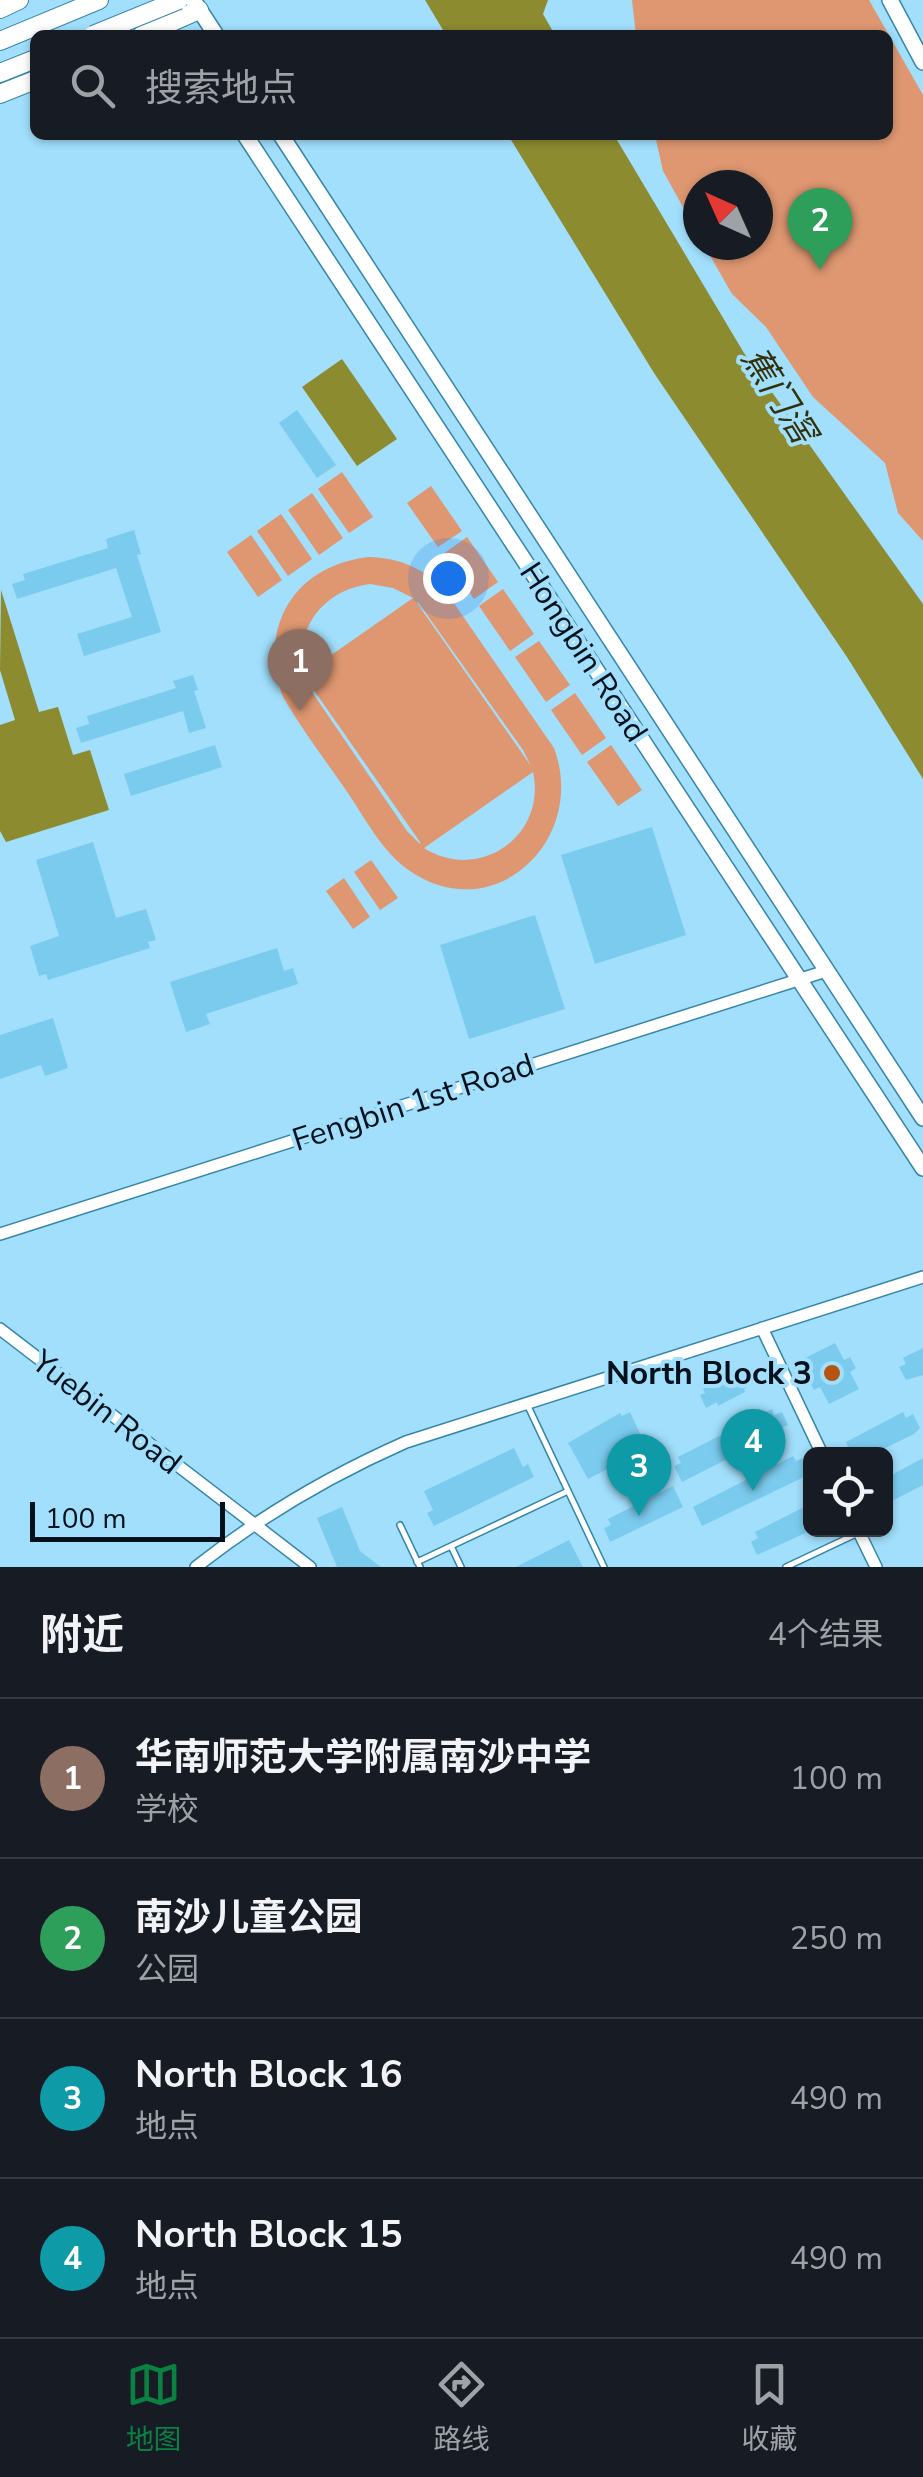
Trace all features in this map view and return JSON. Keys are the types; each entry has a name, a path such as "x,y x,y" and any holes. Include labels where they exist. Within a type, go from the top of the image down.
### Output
{"main road":[{"path":"0,8 19,0"},
{"path":"0,41 100,0"},
{"path":"105,30 178,0"},
{"path":"177,28 196,5"},
{"path":"0,73 30,61"},
{"path":"0,94 30,82"}],"street":[{"path":"157,0 177,28"},
{"path":"890,0 923,62"},
{"path":"196,5 213,30"},
{"name":"Hongbin Road","path":"249,140 923,1168"},
{"name":"Hongbin Road","path":"284,140 923,1118"},
{"name":"Fengbin 1st Road","path":"0,1234 826,970"},
{"path":"196,1567 254,1524 313,1488 374,1456 438,1430 923,1276"},
{"path":"762,1328 819,1447"},
{"name":"Yuebin Road","path":"0,1329 310,1567"},
{"path":"861,1537 876,1567"}],"lane":[{"path":"526,1402 604,1567"},
{"path":"400,1524 418,1564 568,1490"},
{"path":"786,1567 846,1537"},
{"path":"451,1546 460,1567"}],"shaded area":[{"path":"425,0 548,0 543,14 552,30 443,30"},
{"path":"632,0 869,0 886,30 635,30"},
{"path":"893,42 923,95 923,541 898,513 885,463 813,397 766,327 732,294 713,260 773,260 773,170 683,170 683,207 663,171 656,140 893,140"},
{"path":"511,140 617,140 683,251 683,260 689,260 744,353 923,604 923,779 847,657 654,373"},
{"path":"342,359 397,439 357,466 302,387"},
{"path":"342,472 373,517 349,533 318,489"},
{"path":"431,486 462,531 438,547 407,503"},
{"path":"312,493 343,538 319,555 288,510"},
{"path":"281,514 312,559 288,576 257,531"},
{"path":"251,535 282,580 258,597 227,552"},
{"path":"467,537 498,582 474,599 443,554"},
{"path":"369,557 390,559 417,569 442,586 554,748 561,782 558,814 546,842 527,865 502,882 473,889 442,886 400,864 376,835 283,697 276,671 279,624 302,586 343,562","holes":["370,584 393,588 413,598 304,674 302,657 308,626 326,603","417,603 523,750 531,766","306,679 420,844 407,831","533,772 535,795 530,816 504,847 466,860 424,848"]},
{"path":"503,589 534,634 510,651 479,606"},
{"path":"1,590 39,712 58,707 73,755 90,750 109,810 6,842 0,831 0,725 15,720 0,670"},
{"path":"539,641 570,685 546,702 515,657"},
{"path":"575,693 606,738 582,755 551,710"},
{"path":"611,745 642,790 618,806 587,762"},
{"path":"371,860 398,898 380,910 354,872"},
{"path":"344,878 370,917 353,929 326,891"}],"building":[{"path":"297,410 336,465 317,478 279,423"},
{"path":"134,530 141,554 137,555 161,632 84,656 77,634 132,617 116,568 17,599 12,584 25,580 23,574 108,548 106,539"},
{"path":"193,675 206,728 189,733 183,711 81,743 76,728 89,724 87,716 176,688 173,681"},
{"path":"215,745 222,767 131,796 124,774"},
{"path":"652,827 686,935 595,964 561,855"},
{"path":"93,842 116,918 146,909 156,940 148,942 150,948 48,980 46,974 39,976 30,946 59,936 36,860"},
{"path":"535,915 565,1009 469,1039 440,945"},
{"path":"277,948 284,971 293,968 298,984 206,1014 210,1024 186,1032 170,982"},
{"path":"53,1018 68,1068 45,1076 41,1065 0,1079 0,1035"},
{"name":"North Block 3","path":"835,1343 844,1360 850,1357 856,1368 850,1372 859,1389 829,1404 820,1387 814,1390 808,1378 814,1375 805,1358"},
{"path":"923,1348 923,1375 906,1380 899,1367 906,1364 903,1358"},
{"path":"734,1370 746,1372 752,1384 745,1392 706,1408 700,1395 705,1393 703,1389 713,1379"},
{"path":"772,1409 774,1415 782,1412 788,1425 782,1431 682,1482 674,1466 681,1463 678,1457"},
{"path":"630,1412 647,1449 588,1479 568,1443 620,1413 622,1416"},
{"path":"903,1412 906,1418 913,1414 920,1428 887,1447 848,1447 846,1442"},
{"path":"514,1448 523,1467 528,1464 534,1477 434,1526 427,1513 433,1510 424,1491"},
{"path":"793,1456 796,1461 803,1458 803,1477 702,1526 693,1507"},
{"path":"923,1458 923,1485 893,1500 893,1474"},
{"path":"673,1486 683,1507 610,1542 604,1528 611,1525 608,1519"},
{"path":"342,1507 360,1551 381,1567 337,1567 317,1518"},
{"path":"803,1508 803,1534 757,1555 751,1542 758,1538 755,1532"},
{"path":"569,1540 583,1567 516,1567"}],"place":[{"name":"南沙儿童公园","path":"820,270"},
{"name":"华南师范大学附属南沙中学","path":"300,711"},
{"name":"North Block 3","path":"832,1373"},
{"name":"North Block 15","path":"753,1491"},
{"name":"North Block 16","path":"639,1516"}],"water label":[{"name":"蕉门滘","path":"779,395"}]}
